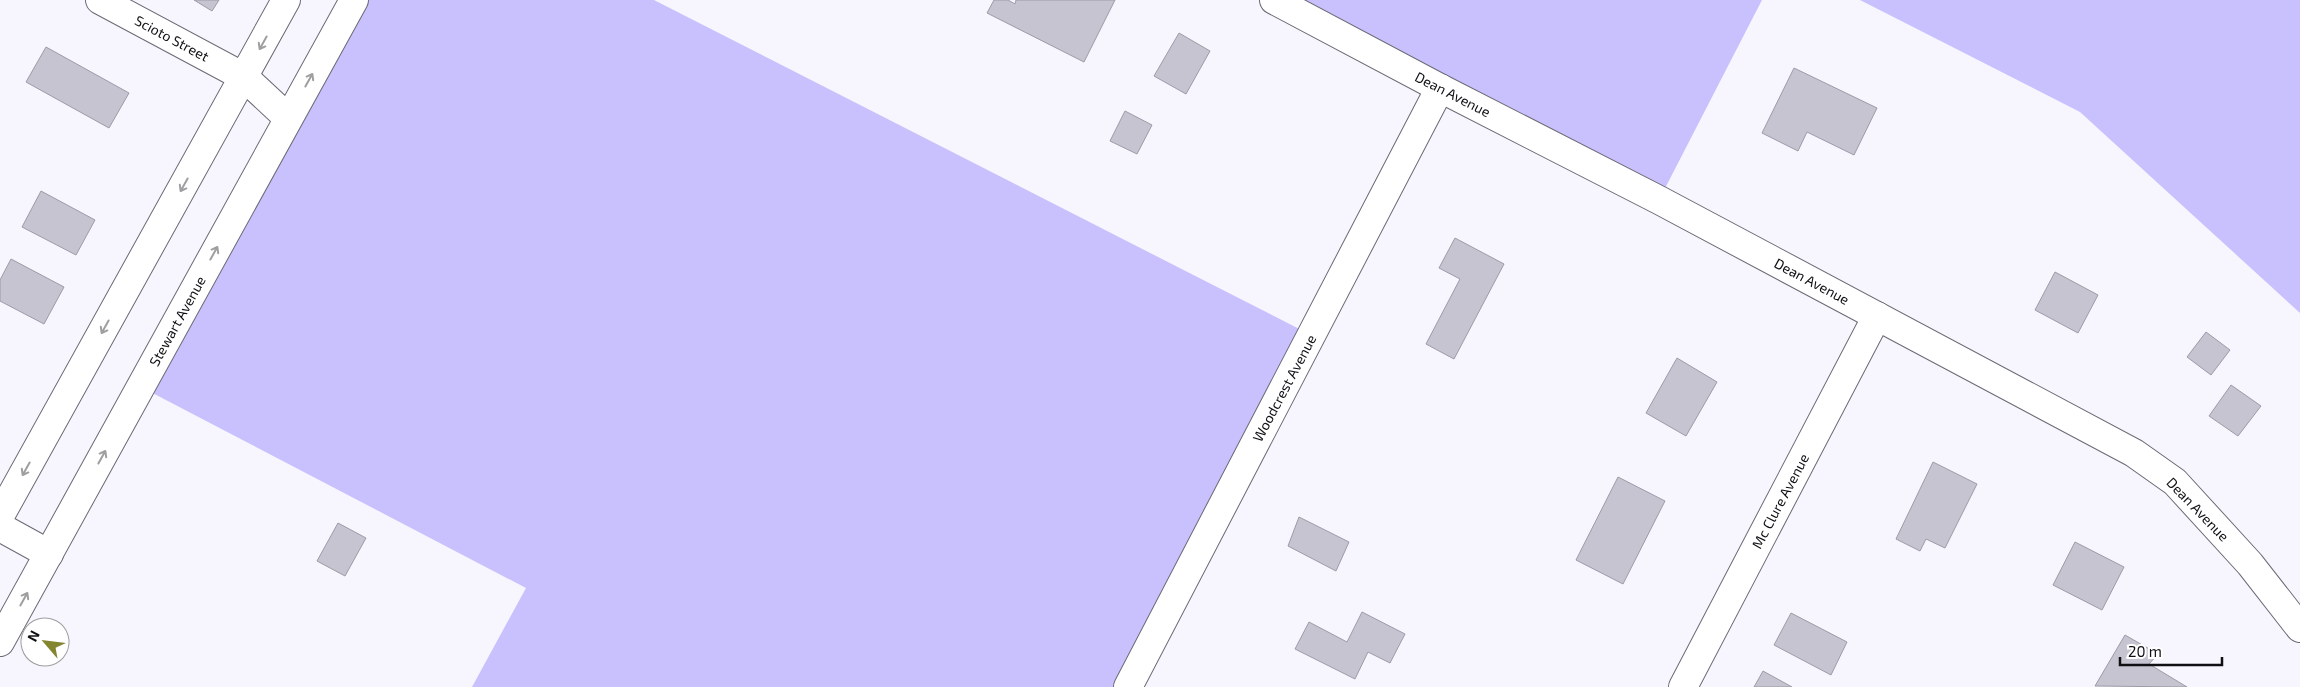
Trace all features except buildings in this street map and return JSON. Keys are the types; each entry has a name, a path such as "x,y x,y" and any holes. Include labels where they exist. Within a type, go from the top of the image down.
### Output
{"street":[{"name":"Scioto Street","path":"100,0 244,77 288,118"},
{"path":"0,516 286,0"},
{"name":"Stewart Avenue","path":"0,642 354,0"},
{"name":"Dean Avenue","path":"1274,0 1440,88 1659,200 2134,453 2176,482 2250,564 2300,628"},
{"name":"Woodcrest Avenue","path":"1128,687 1440,88"},
{"name":"Mc Clure Avenue","path":"1684,687 1877,316"},
{"path":"0,527 48,554"}],"shaded area":[{"path":"354,0 654,0 1311,335 1128,687 472,687 526,588 141,387"},
{"path":"1274,0 1762,0 1659,200"},
{"path":"1860,0 2300,0 2300,313 2080,112"}]}
